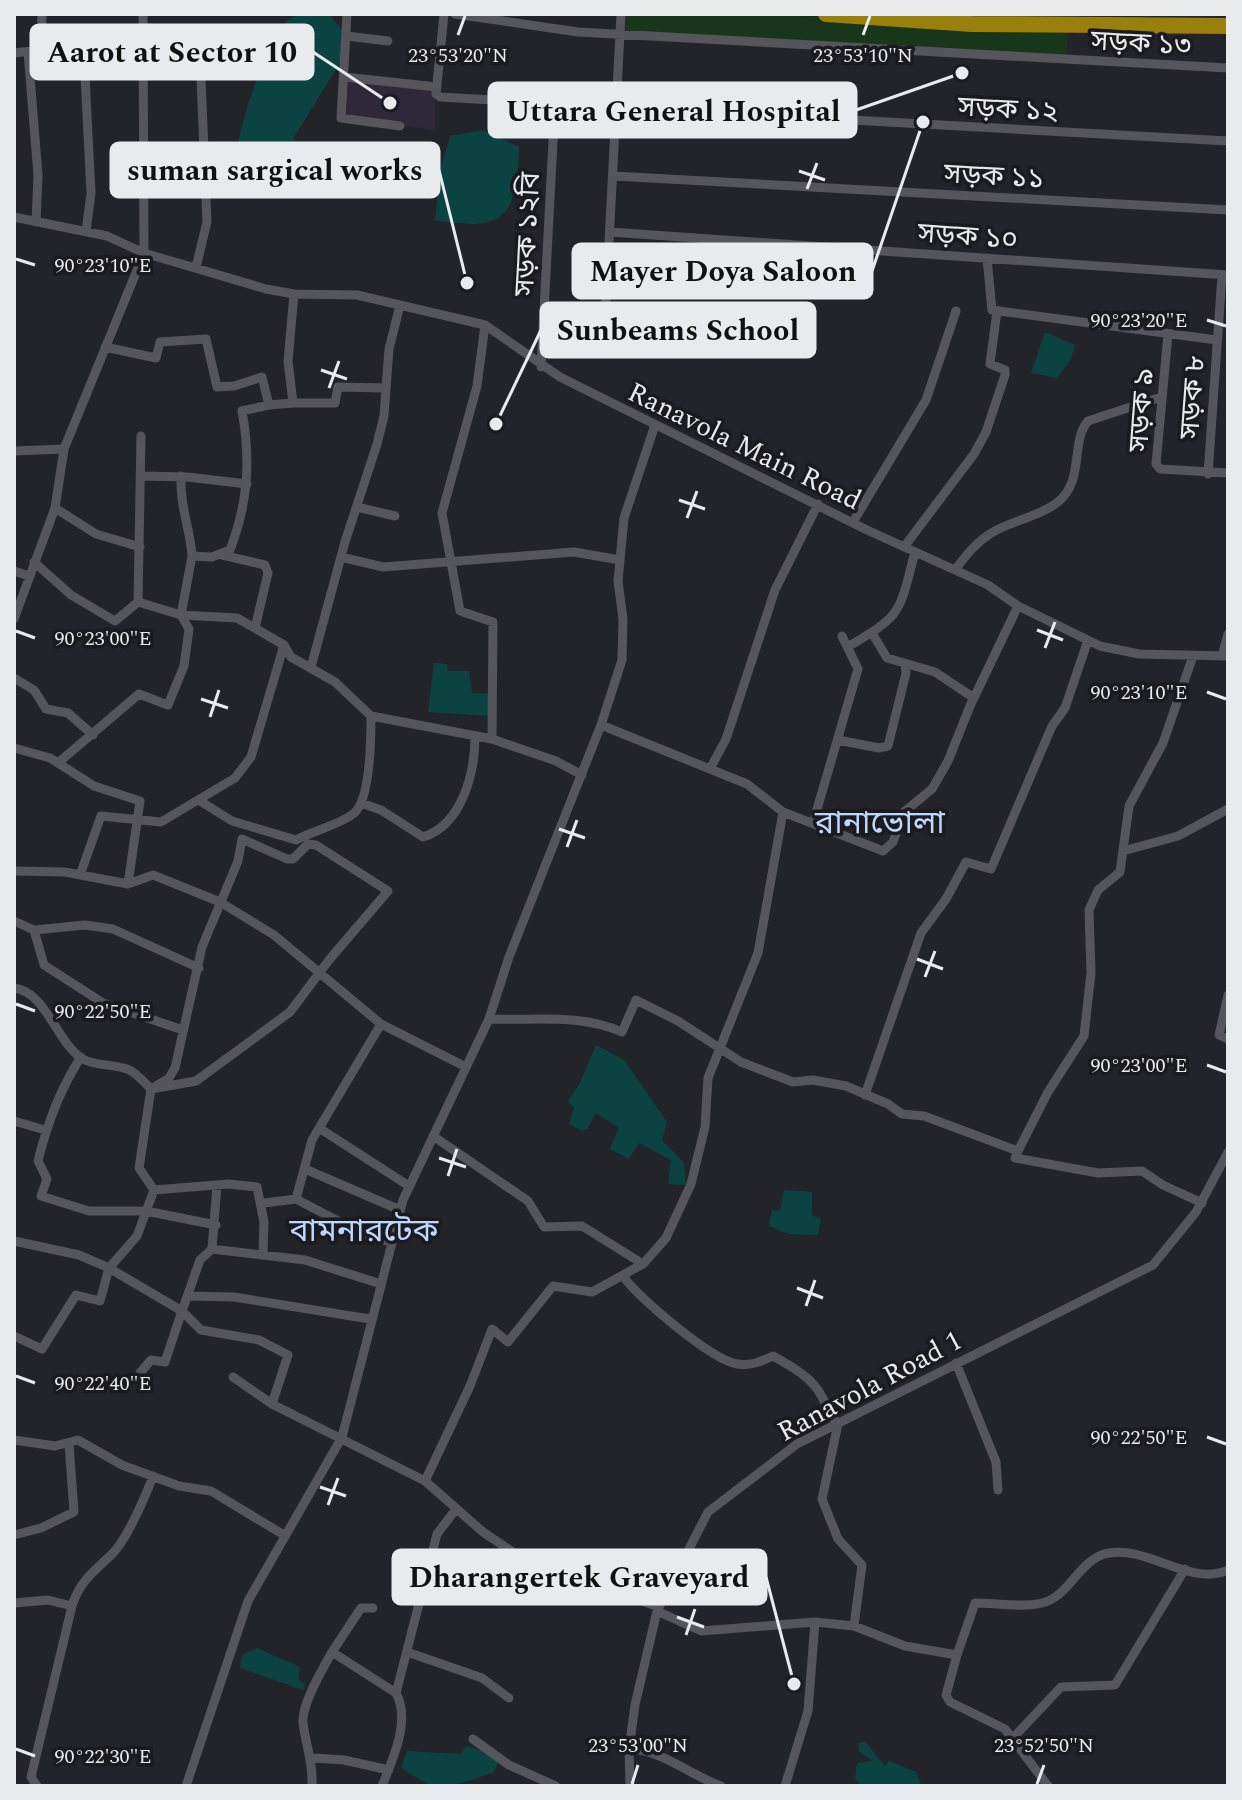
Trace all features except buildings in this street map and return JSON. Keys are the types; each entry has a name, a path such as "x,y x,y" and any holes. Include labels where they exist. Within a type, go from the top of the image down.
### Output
{"highway":[{"path":"826,14 965,24 1228,26"}],"street":[{"path":"41,50 42,14"},
{"path":"14,619 55,508 64,449 144,253 143,14"},
{"path":"347,14 341,118 400,126"},
{"path":"344,77 437,87 444,14"},
{"name":"সড়ক ১৩","path":"455,14 534,28 621,35 1228,68"},
{"path":"605,318 621,14"},
{"path":"346,36 388,41"},
{"path":"14,53 41,50 145,59 163,55 253,56"},
{"path":"28,52 38,175 36,222"},
{"path":"196,267 207,222 200,55"},
{"path":"84,56 91,193 86,232"},
{"name":"সড়ক ১২","path":"437,87 436,94 440,97 1228,141"},
{"name":"সড়ক ১২বি","path":"541,367 555,104"},
{"name":"সড়ক ১১","path":"613,176 1228,210"},
{"name":"Ranavola Main Road","path":"14,217 120,240 144,253 294,294 357,295 485,325 541,367 904,547 988,585 1018,606 1088,640 1139,654 1225,656"},
{"name":"সড়ক ১০","path":"610,232 1225,275"},
{"path":"987,258 989,307 997,311 1217,340"},
{"name":"সড়ক ৮","path":"1208,474 1217,340 1225,275"},
{"path":"293,403 288,361 294,294"},
{"path":"311,667 341,557 377,444 389,349 400,305"},
{"path":"853,522 926,400 956,311"},
{"path":"904,547 974,454 994,411 1005,375 1005,370 990,364 997,311"},
{"path":"485,325 477,386 442,513 454,563 460,611 493,622 492,739"},
{"name":"সড়ক ৯","path":"1168,334 1156,464 1160,469 1228,473"},
{"path":"105,347 156,358 160,342 206,339 217,387 234,386 262,377 269,405"},
{"path":"222,555 230,550 239,525 247,484 249,449 242,411 269,405 335,403 338,387 386,388"},
{"path":"955,570 975,545 996,530 1059,501 1069,488 1079,461 1082,432 1088,421 1161,397"},
{"path":"186,1786 248,1601 342,1437 378,1283 400,1210 464,1066 489,1019 509,957 601,725 622,660 620,560 624,518 655,425"},
{"path":"34,562 71,595 115,621 138,602 141,436"},
{"path":"14,451 64,449"},
{"path":"141,476 181,476 247,484"},
{"path":"58,763 139,694 168,705 184,666 189,629 181,615 192,556 180,504 181,476"},
{"path":"710,769 726,739 775,590 818,504"},
{"path":"357,507 395,516"},
{"path":"55,508 96,534 140,547"},
{"path":"341,557 383,567 574,552 620,560"},
{"path":"849,646 888,623 901,605 915,552"},
{"path":"192,556 222,555 265,565 268,573 255,628"},
{"path":"14,571 29,576"},
{"path":"138,602 181,615 237,618 284,645 291,657 335,682 371,716 492,739 556,761 582,775"},
{"path":"601,725 747,784 783,812 883,851 893,842 904,812 932,789 948,761 1018,606"},
{"path":"872,633 887,658 935,672 974,698"},
{"path":"1225,656 1228,634"},
{"path":"813,823 858,669 842,636"},
{"path":"865,1095 921,933 946,899 966,862 991,869 1052,726 1065,708 1088,640"},
{"path":"80,875 101,816 161,822 200,801 246,768 284,645"},
{"path":"1193,656 1163,743 1129,806 1120,872 1098,890 1089,910 1091,973 1084,1036 1048,1092 1015,1158 1098,1173 1142,1171 1202,1203"},
{"path":"838,740 879,748 888,746 906,673 905,664"},
{"path":"14,678 34,690 46,709 68,713 93,735"},
{"path":"200,801 232,821 296,840 355,813 361,803 371,716"},
{"path":"361,803 381,810 423,837 438,832 464,796 475,766 475,736"},
{"path":"14,748 58,763 94,786 140,801 128,884"},
{"path":"1123,851 1178,836 1228,809"},
{"path":"425,1481 470,1386 492,1329 508,1342 553,1286 592,1292 643,1264 666,1238 691,1184 705,1127 708,1078 758,953 783,812"},
{"path":"151,1089 196,1081 290,1012 318,973 388,891 316,845 308,844 293,859 287,859 244,839 202,947 175,1068 169,1078 151,1089 139,1168 154,1190"},
{"path":"14,871 80,875 128,884 153,875 220,902 274,935 381,1024 464,1066"},
{"path":"14,921 34,930 85,925 113,929 199,968"},
{"path":"34,930 44,965 103,1003 183,1030"},
{"path":"14,988 21,989 44,1010 60,1036 81,1057 129,1069 151,1089"},
{"path":"1228,995 1219,1035 1228,1039"},
{"path":"489,1019 549,1022 559,1017 576,1018 622,1032 636,1000 720,1046 741,1062 793,1082 813,1080 846,1086 902,1114 924,1116 1018,1151"},
{"path":"296,1199 319,1128 381,1024"},
{"path":"81,1057 67,1078 45,1130 38,1161 47,1179 41,1196 89,1211 146,1211 216,1225"},
{"path":"14,1121 45,1130"},
{"path":"319,1128 409,1186"},
{"path":"433,1136 528,1201 544,1227 557,1230 582,1226 643,1264"},
{"name":"Ranavola Road 1","path":"630,1786 629,1749 658,1609 708,1512 797,1444 1153,1265 1202,1203 1228,1152"},
{"path":"305,1169 400,1210"},
{"path":"154,1190 217,1185 257,1187 264,1222 263,1254"},
{"path":"140,1373 151,1360 165,1362 200,1260 212,1249 217,1185"},
{"path":"14,1336 42,1349 76,1295 100,1301 109,1268 137,1236 154,1190"},
{"path":"264,1203 296,1199 363,1234 391,1242"},
{"path":"14,1241 79,1255 109,1268 182,1311 201,1330 259,1340 288,1355 272,1404"},
{"path":"212,1249 305,1260 378,1283"},
{"path":"623,1276 648,1307 716,1356 752,1365 773,1356 797,1369 822,1395 827,1412 838,1424 822,1499 838,1539 862,1565 854,1626"},
{"path":"187,1296 234,1297 370,1319"},
{"path":"956,1363 996,1462 998,1490"},
{"path":"233,1377 272,1404 425,1481 483,1532 523,1559 658,1609 701,1631 815,1622 854,1626 905,1646 957,1655"},
{"path":"14,1440 55,1446 78,1440 122,1465 179,1486 192,1485 211,1491 284,1535"},
{"path":"14,1535 41,1528 74,1512 69,1444"},
{"path":"37,1786 31,1777 77,1589 96,1566 115,1552 153,1476"},
{"path":"396,1693 437,1534 456,1509"},
{"path":"1048,1786 1005,1729 950,1702 946,1695 975,1603 1043,1603 1055,1597 1091,1559 1108,1553 1133,1554 1204,1573 1228,1570"},
{"path":"1013,1738 1061,1687 1115,1685 1185,1569"},
{"path":"14,1603 48,1600 72,1606"},
{"path":"312,1786 313,1758 302,1720 319,1674 332,1652 361,1608 373,1608"},
{"path":"785,1786 808,1711 815,1622"},
{"path":"332,1652 396,1693 402,1703 398,1743 382,1786"},
{"path":"407,1652 482,1678 509,1698"},
{"path":"473,1739 509,1765 556,1786"},
{"path":"629,1749 650,1750 700,1779 721,1786"},
{"path":"313,1758 344,1760 389,1770"}],"shaded area":[{"path":"346,80 435,89 435,130 344,118"}],"green space":[{"path":"627,14 757,14 1068,28 1067,55 626,31"}],"water":[{"path":"329,14 345,34 341,61 293,139 305,147 297,168 286,166 271,180 238,173 238,142 244,119 271,47 288,20"},
{"path":"483,130 519,147 515,189 510,203 503,214 492,221 478,224 435,220 440,170 450,136"},
{"path":"1045,332 1075,345 1071,359 1057,378 1031,373"},
{"path":"434,663 447,664 448,671 469,671 472,693 492,694 491,716 428,712"},
{"path":"596,1045 624,1060 667,1122 662,1140 684,1163 686,1185 668,1184 671,1160 639,1143 629,1159 610,1149 619,1128 596,1113 587,1129 582,1131 569,1124 574,1108 568,1101 580,1083"},
{"path":"784,1190 812,1192 812,1215 821,1219 818,1235 789,1234 769,1226 772,1210 780,1211"},
{"path":"257,1648 300,1667 298,1679 305,1684 303,1690 240,1668 242,1655"},
{"path":"865,1742 885,1766 889,1761 916,1772 922,1786 861,1785 855,1778 857,1763 873,1761 859,1751 858,1743"},
{"path":"466,1746 486,1752 499,1761 493,1773 451,1786 429,1785 401,1768 407,1751 461,1754"}],"place":[{"name":"Uttara General Hospital","path":"962,73"},
{"name":"Aarot at Sector 10","path":"390,103"},
{"name":"Mayer Doya Saloon","path":"923,122"},
{"name":"suman sargical works","path":"467,283"},
{"name":"Sunbeams School","path":"496,424"},
{"name":"Dharangertek Graveyard","path":"794,1684"}],"district":[{"name":"রানাভোলা","path":"880,822"},
{"name":"বামনারটেক","path":"364,1230"}]}
